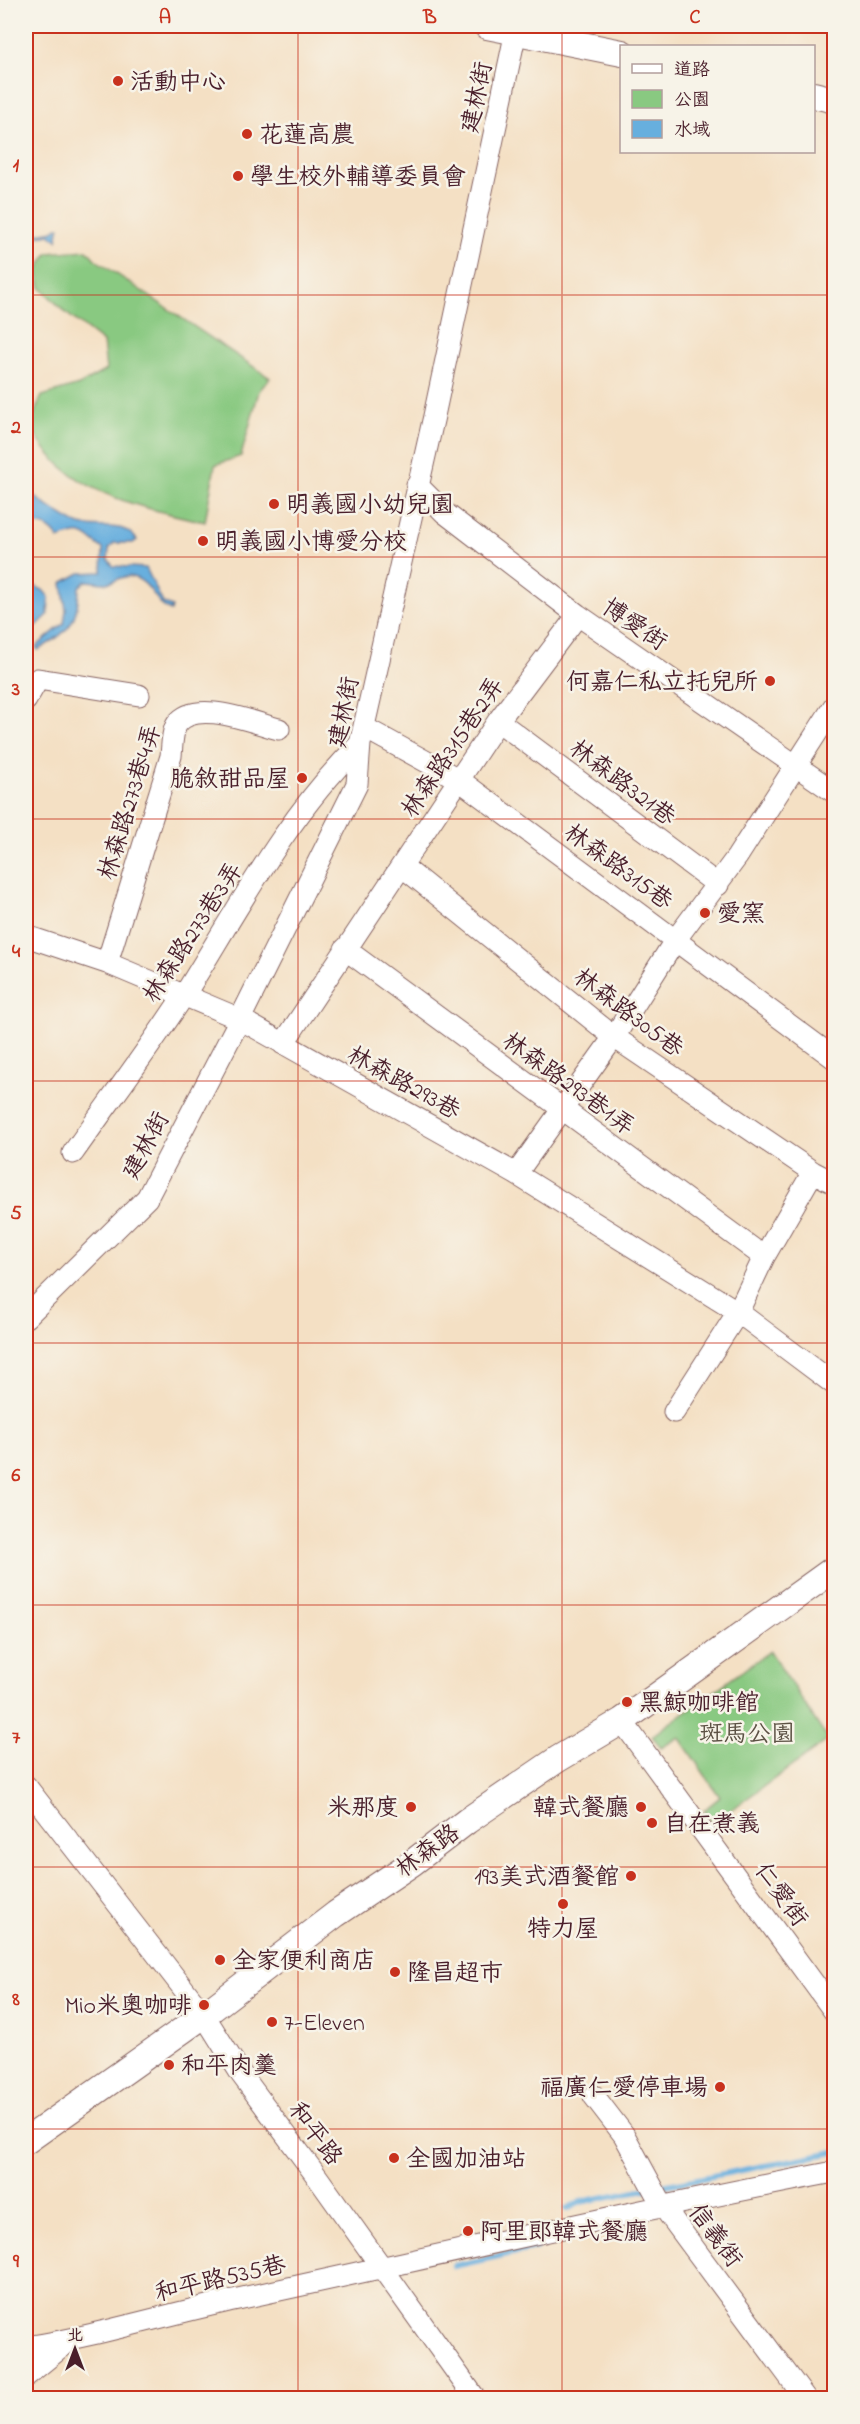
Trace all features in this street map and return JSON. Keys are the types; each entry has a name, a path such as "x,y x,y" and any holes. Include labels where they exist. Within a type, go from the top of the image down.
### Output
{"street":[{"path":"487,26 620,53"},
{"name":"建林街","path":"26,1317 147,1198 240,1019 357,784 362,736 434,416 516,31"},
{"path":"815,95 834,100"},
{"name":"博愛街","path":"417,484 445,513 578,615 797,764 834,792"},
{"name":"林森路315巷2弄","path":"283,1044 345,949 403,867 458,779 498,721 578,615"},
{"path":"26,700 38,679 139,695"},
{"path":"516,1174 614,1037 676,939 718,885 834,706"},
{"name":"林森路273巷4弄","path":"107,963 171,756 176,725 188,714 204,711 279,729"},
{"name":"林森路321巷","path":"498,721 718,885"},
{"name":"林森路315巷","path":"362,736 458,779 834,1058"},
{"name":"林森路273巷3弄","path":"73,1153 184,994 279,844 330,773 362,736"},
{"name":"林森路305巷","path":"403,867 614,1037 813,1172 834,1183"},
{"name":"林森路293巷","path":"26,936 107,963 240,1019 516,1174 738,1312 834,1384"},
{"name":"林森路293巷1弄","path":"345,949 562,1111 764,1257"},
{"path":"674,1412 738,1312 764,1257 813,1172"},
{"name":"林森路","path":"26,2141 204,2015 336,1914 412,1863 467,1821 558,1759 622,1721 834,1569"},
{"name":"仁愛街","path":"622,1721 834,2011"},
{"name":"和平路","path":"26,1786 204,2015 241,2074 475,2398"},
{"name":"信義街","path":"594,2096 624,2135 656,2193 806,2398"},
{"name":"和平路535巷","path":"26,2347 70,2340 204,2307 382,2268 656,2193 834,2172"},
{"path":"26,2376 70,2340"}],"green space":[{"path":"87,250 96,260 270,378 259,391 241,456 215,465 205,522 143,507 102,492 83,482 65,470 50,455 29,425 42,396 79,385 106,370 103,342 66,313 41,288 37,270 48,253"},
{"name":"斑馬公園","path":"770,1651 828,1740 713,1823 704,1810 720,1797 679,1737 661,1748 652,1736"}],"water":[{"path":"60,227 57,240 50,234 33,237 27,253 29,269 26,273 26,248 30,235 54,231"},
{"path":"26,488 75,523 118,528 131,534 137,540 133,543 114,543 109,549 108,559 113,566 146,568 163,603 172,607 171,611 162,605 145,584 133,577 105,583 86,581 79,587 77,610 70,625 57,638 38,650 36,647 64,623 66,610 62,583 80,573 102,572 103,549 83,534 74,534 59,539 45,526 26,524"},
{"path":"30,584 43,590 49,597 48,615 26,636 26,585"}],"waterway":[{"path":"567,2209 580,2202 834,2152"},
{"path":"454,2266 535,2248 543,2239"}],"place":[{"name":"活動中心","path":"118,81"},
{"name":"花蓮高農","path":"247,134"},
{"name":"學生校外輔導委員會","path":"238,176"},
{"name":"明義國小幼兒園","path":"274,504"},
{"name":"明義國小博愛分校","path":"203,541"},
{"name":"何嘉仁私立托兒所","path":"770,681"},
{"name":"脆敘甜品屋","path":"302,778"},
{"name":"愛窯","path":"705,913"},
{"name":"黑鯨咖啡館","path":"627,1702"},
{"name":"米那度","path":"411,1807"},
{"name":"韓式餐廳","path":"641,1807"},
{"name":"自在煮義","path":"652,1823"},
{"name":"193美式酒餐館","path":"631,1876"},
{"name":"特力屋","path":"563,1904"},
{"name":"全家便利商店","path":"220,1960"},
{"name":"隆昌超市","path":"395,1972"},
{"name":"Mio米奧咖啡","path":"204,2005"},
{"name":"7-Eleven","path":"272,2022"},
{"name":"和平肉羹","path":"169,2065"},
{"name":"福廣仁愛停車場","path":"720,2087"},
{"name":"全國加油站","path":"394,2158"},
{"name":"阿里郎韓式餐廳","path":"468,2231"}]}
